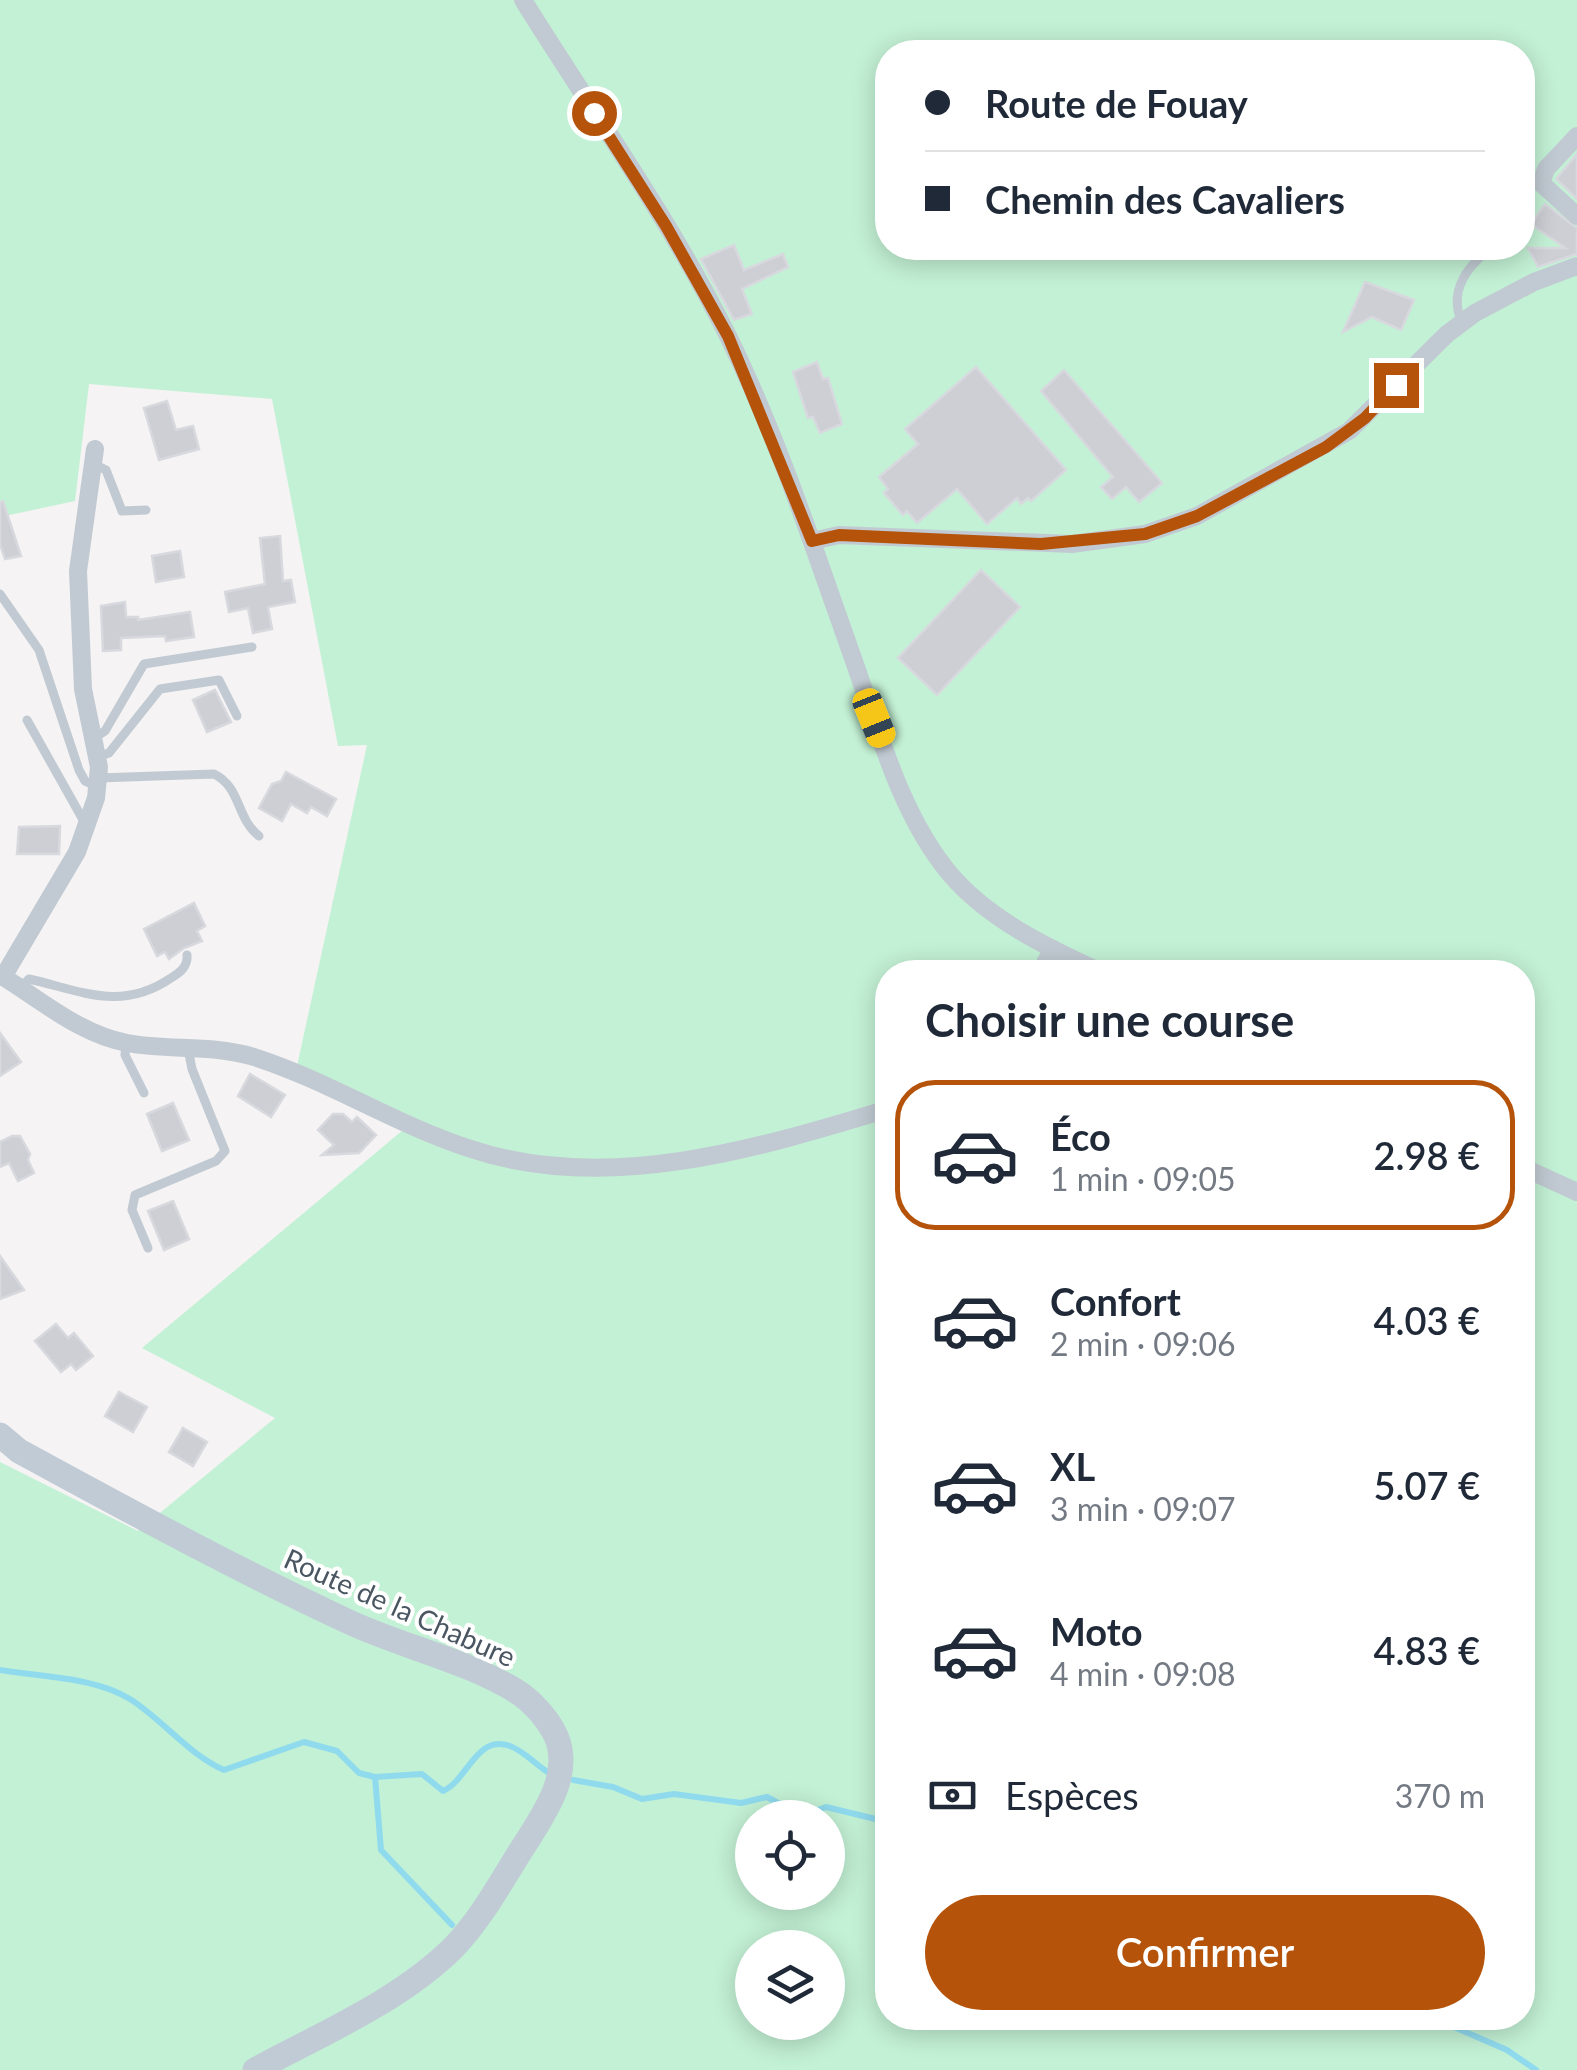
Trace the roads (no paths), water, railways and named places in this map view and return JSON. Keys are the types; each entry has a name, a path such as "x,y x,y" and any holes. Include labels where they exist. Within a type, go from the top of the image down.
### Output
{"main road":[{"name":"Route de la Chabure","path":"0,1434 19,1451 257,1577 351,1623 497,1680 522,1695 556,1736 562,1760 556,1788 534,1828 455,1945 422,1974 372,2006 255,2070"}],"street":[{"path":"523,0 666,226 728,336 812,541 874,718 930,847 972,896 1076,960"},
{"path":"1577,136 1546,170 1541,183 1577,216"},
{"path":"812,541 839,535 1072,544 1145,534 1212,508 1350,432 1462,322 1517,290 1577,266"},
{"path":"94,456 78,572 83,688 96,747 97,782 88,827 2,976 95,1033 126,1043 222,1049 253,1057 436,1137 514,1162 594,1167 703,1158 875,1113"},
{"path":"1047,960 1053,949"},
{"path":"1535,1173 1577,1192"}],"lane":[{"path":"1462,322 1457,302 1464,275 1475,260"},
{"path":"94,456 106,470 122,511 146,510"},
{"path":"0,594 39,650 85,780 214,774 230,784 246,824 259,836"},
{"path":"237,716 219,680 160,688 109,753 96,747 144,664 252,647"},
{"path":"26,720 88,827"},
{"path":"20,988 29,980 89,994 136,996 176,975 186,966 187,955"},
{"path":"126,1043 126,1055 144,1093"},
{"path":"148,1248 132,1210 135,1195 216,1161 225,1151 192,1069 188,1047"}],"waterway":[{"path":"0,1670 84,1682 116,1692 142,1707 199,1755 224,1770 304,1742 337,1751 359,1773 375,1777 422,1774 443,1791 480,1752 498,1744 515,1748 549,1773"},
{"path":"375,1777 381,1850 452,1925"},
{"path":"573,1780 613,1787 642,1799 674,1794 741,1803 767,1797 802,1816 826,1807 875,1819"},
{"path":"1461,2030 1507,2050 1536,2070"}]}
